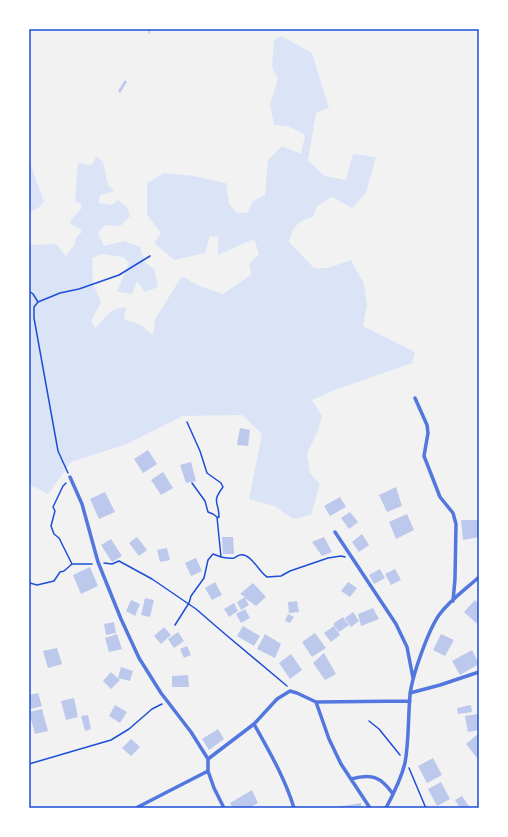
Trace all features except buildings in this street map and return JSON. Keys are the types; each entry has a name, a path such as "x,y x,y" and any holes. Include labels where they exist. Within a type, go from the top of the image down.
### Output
{"street":[{"path":"415,398 427,425 428,433 424,456 440,496 455,516 455,579 452,601"},
{"path":"70,477 82,504 98,562 120,619 139,658 208,759 208,771 214,788 224,808"},
{"path":"335,532 396,624 407,647 414,680"},
{"path":"386,808 399,782 405,761 410,693 432,627 440,614 452,601 479,577"},
{"path":"410,693 479,672"},
{"path":"208,759 254,724 277,699 290,691 316,702 410,701"},
{"path":"316,702 329,739 342,764 370,808"},
{"path":"254,724 271,754 286,786 294,808"},
{"path":"136,808 208,771"},
{"path":"351,779 372,776 386,785 393,794"}],"path":[{"path":"72,564 59,538 54,534 51,526 55,511 53,507 63,486 70,477 58,451 34,318 34,307 38,302 60,293 79,289 119,275 150,256"},
{"path":"29,291 38,302"},
{"path":"187,422 200,451 207,473 221,483 222,487 217,495 216,503 219,509 219,517 217,518 221,557"},
{"path":"192,483 206,501 208,512 217,518"},
{"path":"175,625 189,603 191,596 204,578 208,560 213,554 232,559 241,555 248,556 262,574 267,577 281,576 290,571 328,558 341,556 353,559"},
{"path":"29,581 30,583 37,585 54,581 60,572 64,571 72,564 91,564 98,562 112,564 119,561 152,579 189,603 287,686 290,691"},
{"path":"29,764 111,740 129,729 152,709 167,701"},
{"path":"369,721 379,729 405,761 427,808"}],"shaded area":[{"path":"281,36 312,53 329,108 316,113 308,161 325,176 346,180 353,154 376,157 366,193 352,208 332,197 317,206 313,217 303,220 296,225 289,242 314,268 328,268 351,260 364,284 367,305 363,326 415,352 412,363 335,390 312,400 322,416 317,433 307,453 310,473 320,484 311,515 293,519 274,506 249,499 262,434 242,415 183,416 127,444 71,462 48,494 29,484 29,245 56,244 66,256 75,244 76,237 82,232 81,229 70,224 72,218 81,209 82,205 75,201 78,163 92,165 96,156 103,162 108,185 114,191 100,195 99,203 111,205 118,200 127,207 130,216 120,226 105,225 98,233 104,246 124,241 140,247 145,262 154,269 158,287 145,292 137,281 132,294 117,292 129,263 123,257 101,254 92,258 93,284 101,302 91,321 95,328 108,314 120,308 126,307 124,319 141,325 153,335 155,319 182,276 197,285 223,294 251,275 249,264 259,254 254,239 218,255 218,237 210,236 205,253 174,260 154,243 161,233 147,215 147,183 164,173 193,176 226,183 229,204 237,213 247,213 253,201 265,195 268,160 282,146 301,154 305,135 288,126 274,125 270,104 278,79 272,67 274,40"},
{"path":"29,160 44,202 37,209 29,212"}]}
